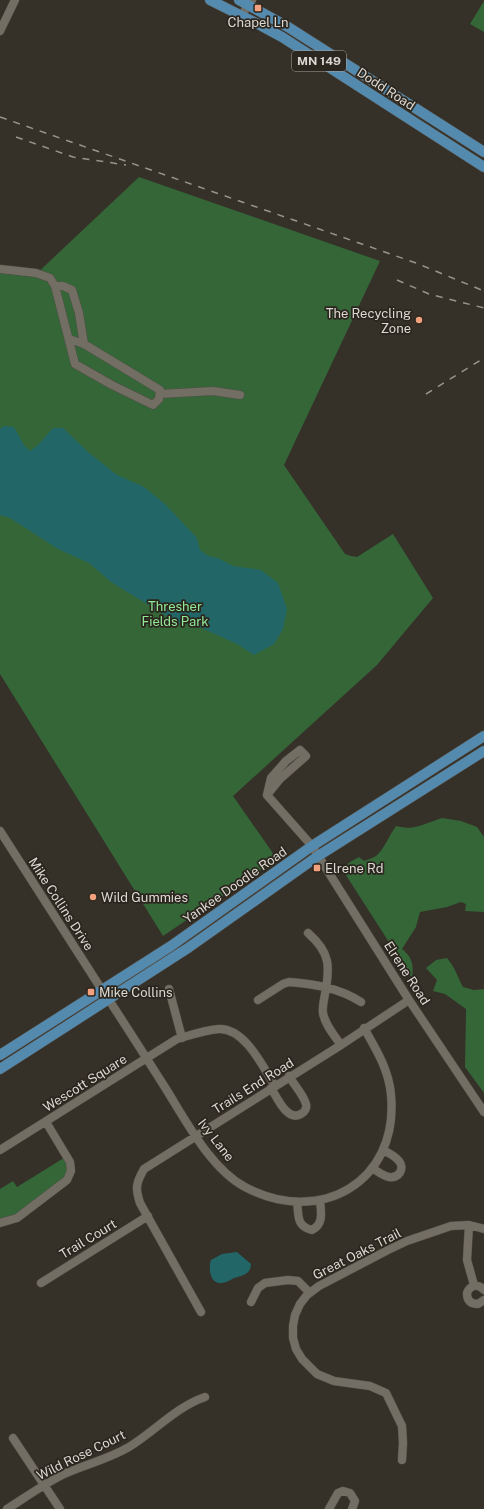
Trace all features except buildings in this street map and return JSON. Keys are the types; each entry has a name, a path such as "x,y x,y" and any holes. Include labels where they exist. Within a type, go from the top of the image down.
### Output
{"main road":[{"name":"Dodd Road","path":"210,0 282,37 484,167"},
{"name":"Dodd Road","path":"246,1 484,152"},
{"name":"Yankee Doodle Road","path":"0,1055 172,946 312,846 484,736"},
{"name":"Yankee Doodle Road","path":"0,1069 194,944 318,856 484,751"},
{"path":"109,1000 110,994 114,990 153,962 172,946"},
{"path":"15,1059 34,1043 94,1002 102,990"}],"street":[{"path":"0,31 15,0"},
{"path":"242,16 246,1"},
{"path":"0,269 36,273 50,278 55,286 75,364 112,385 153,405 159,399 160,390 84,344 69,339"},
{"path":"55,286 63,286 72,290 79,313 84,344"},
{"path":"160,394 213,391 240,395"},
{"path":"300,750 306,756 280,779 267,795 271,778 286,761 300,750"},
{"name":"Elrene Road","path":"267,795 312,846 409,1000 484,1112"},
{"name":"Mike Collins Drive","path":"0,831 102,990"},
{"path":"308,933 325,954 328,966 328,976 323,1011 326,1023 341,1045"},
{"path":"258,1000 288,982 326,987 348,994 361,1002"},
{"path":"169,989 182,1038"},
{"name":"Ivy Lane","path":"109,1000 196,1136 218,1166 244,1187 276,1199 298,1202 310,1202 331,1198 350,1188 366,1176 383,1150 390,1130 392,1113 391,1094 383,1061 364,1028"},
{"name":"Trails End Road","path":"201,1312 140,1203 136,1192 138,1180 144,1169 289,1076 341,1045 364,1028 409,1000"},
{"name":"Wescott Square","path":"0,1150 177,1039 221,1029 238,1034 252,1049 287,1112 292,1116 299,1116 305,1112 305,1101 289,1076"},
{"path":"0,1223 17,1218 67,1180 71,1171 70,1162 46,1122"},
{"path":"372,1168 388,1177 394,1177 399,1174 402,1169 398,1159 383,1150"},
{"path":"298,1202 299,1223 305,1228 312,1230 318,1227 321,1222 320,1200"},
{"name":"Trail Court","path":"41,1283 148,1216"},
{"path":"469,1225 467,1260 474,1285"},
{"name":"Great Oaks Trail","path":"402,1460 402,1426 386,1393 370,1386 334,1381 317,1374 302,1359 296,1349 293,1338 295,1315 300,1304 310,1292 319,1286 407,1241 451,1226 469,1225 484,1229"},
{"path":"251,1302 258,1288 265,1283 288,1280 298,1281 310,1292"},
{"path":"484,1290 481,1286 474,1285 470,1287 467,1293 469,1300 475,1304 478,1304 484,1300"},
{"name":"Wild Rose Court","path":"7,1509 44,1485 65,1474 124,1450 151,1432 183,1406 205,1397"},
{"path":"13,1438 60,1509"},
{"path":"329,1509 338,1493 343,1491 350,1493 355,1501 352,1509"}],"green space":[{"path":"484,1 484,32 470,24"},
{"name":"Thresher Fields Park","path":"139,177 380,261 284,465 345,554 357,557 393,534 433,598 377,665 233,796 277,859 163,936 0,674 0,273 33,277"},
{"path":"442,818 461,821 477,827 484,837 484,912 465,911 466,904 461,902 447,907 420,912 416,927 402,949 412,962 412,978 342,869 359,857 364,861 379,854 396,826 409,828"},
{"path":"447,958 454,968 463,987 474,990 484,989 484,1093 465,1067 466,1009 445,994 433,991 437,980 426,968 436,960"},
{"path":"67,1156 71,1171 17,1218 0,1223 0,1189 13,1181 17,1187"}],"water":[{"path":"4,426 14,427 24,445 30,451 38,445 53,428 63,428 88,452 117,475 144,487 165,504 197,538 200,550 208,556 218,558 233,566 261,570 278,583 287,609 283,629 274,644 254,655 237,644 193,624 178,623 111,582 89,563 58,549 10,518 0,515 0,429"},
{"path":"237,1252 251,1264 248,1272 222,1283 218,1283 212,1279 210,1271 211,1260 222,1254"}],"railway":[{"path":"0,117 416,263 484,291"},
{"path":"16,137 73,157 126,165"},
{"path":"397,280 429,294 484,308"},
{"path":"426,394 484,358"}],"place":[{"name":"Chapel Ln","path":"258,8"},
{"name":"The Recycling Zone","path":"419,320"},
{"name":"Elrene Rd","path":"317,868"},
{"name":"Wild Gummies","path":"93,897"},
{"name":"Mike Collins","path":"91,992"}]}
